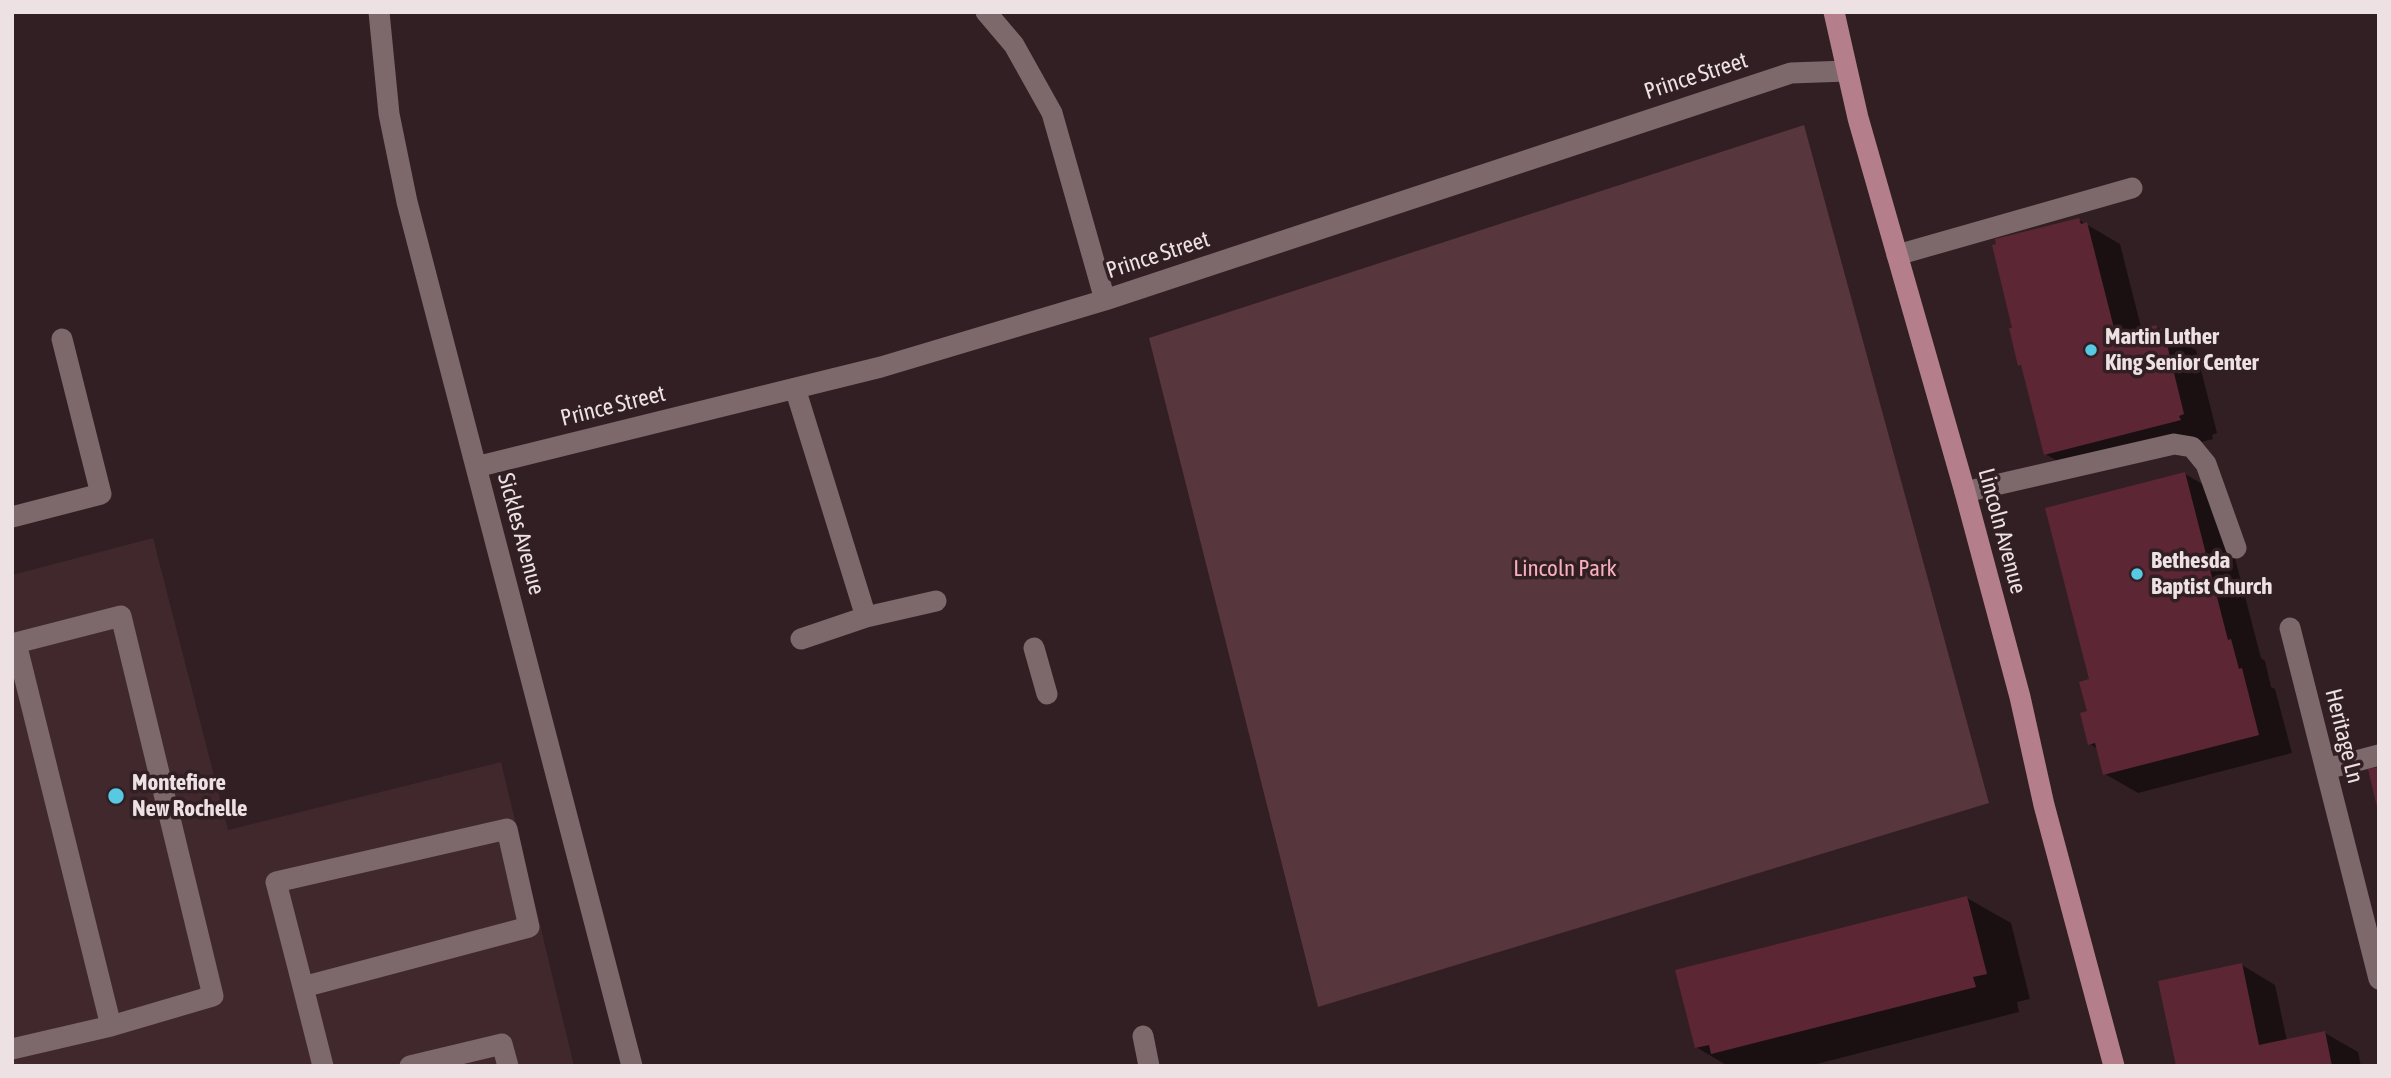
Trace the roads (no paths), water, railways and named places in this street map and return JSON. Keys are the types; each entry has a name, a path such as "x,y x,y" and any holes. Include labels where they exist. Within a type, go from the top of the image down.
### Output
{"main road":[{"name":"Lincoln Avenue","path":"1834,12 1847,71 2020,697 2045,805 2114,1066"}],"street":[{"name":"Sickles Avenue","path":"379,12 389,114 407,202 632,1066"},
{"path":"986,12 1014,45 1052,113 1105,300"},
{"name":"Prince Street","path":"477,467 881,367 1105,300 1791,73 1847,71"},
{"path":"1897,255 2132,188"},
{"path":"12,517 101,494 62,339"},
{"path":"795,388 866,617"},
{"path":"1965,492 2174,443 2192,447 2206,464 2236,548"},
{"path":"801,639 866,617 936,601"},
{"path":"14,1044 111,1026 213,996 121,616 14,643 111,1026"},
{"name":"Heritage Ln","path":"2290,628 2379,978"},
{"path":"1034,648 1046,694"},
{"path":"2326,769 2379,755"},
{"path":"303,987 529,927 507,829 276,882 323,1066"},
{"path":"1143,1036 1149,1066"},
{"path":"410,1066 502,1044 508,1066"}],"place":[{"name":"Martin Luther King Senior Center","path":"2091,350"},
{"name":"Bethesda Baptist Church","path":"2137,574"},
{"name":"Montefiore New Rochelle","path":"116,796"}],"park label":[{"name":"Lincoln Park","path":"1565,569"}]}
